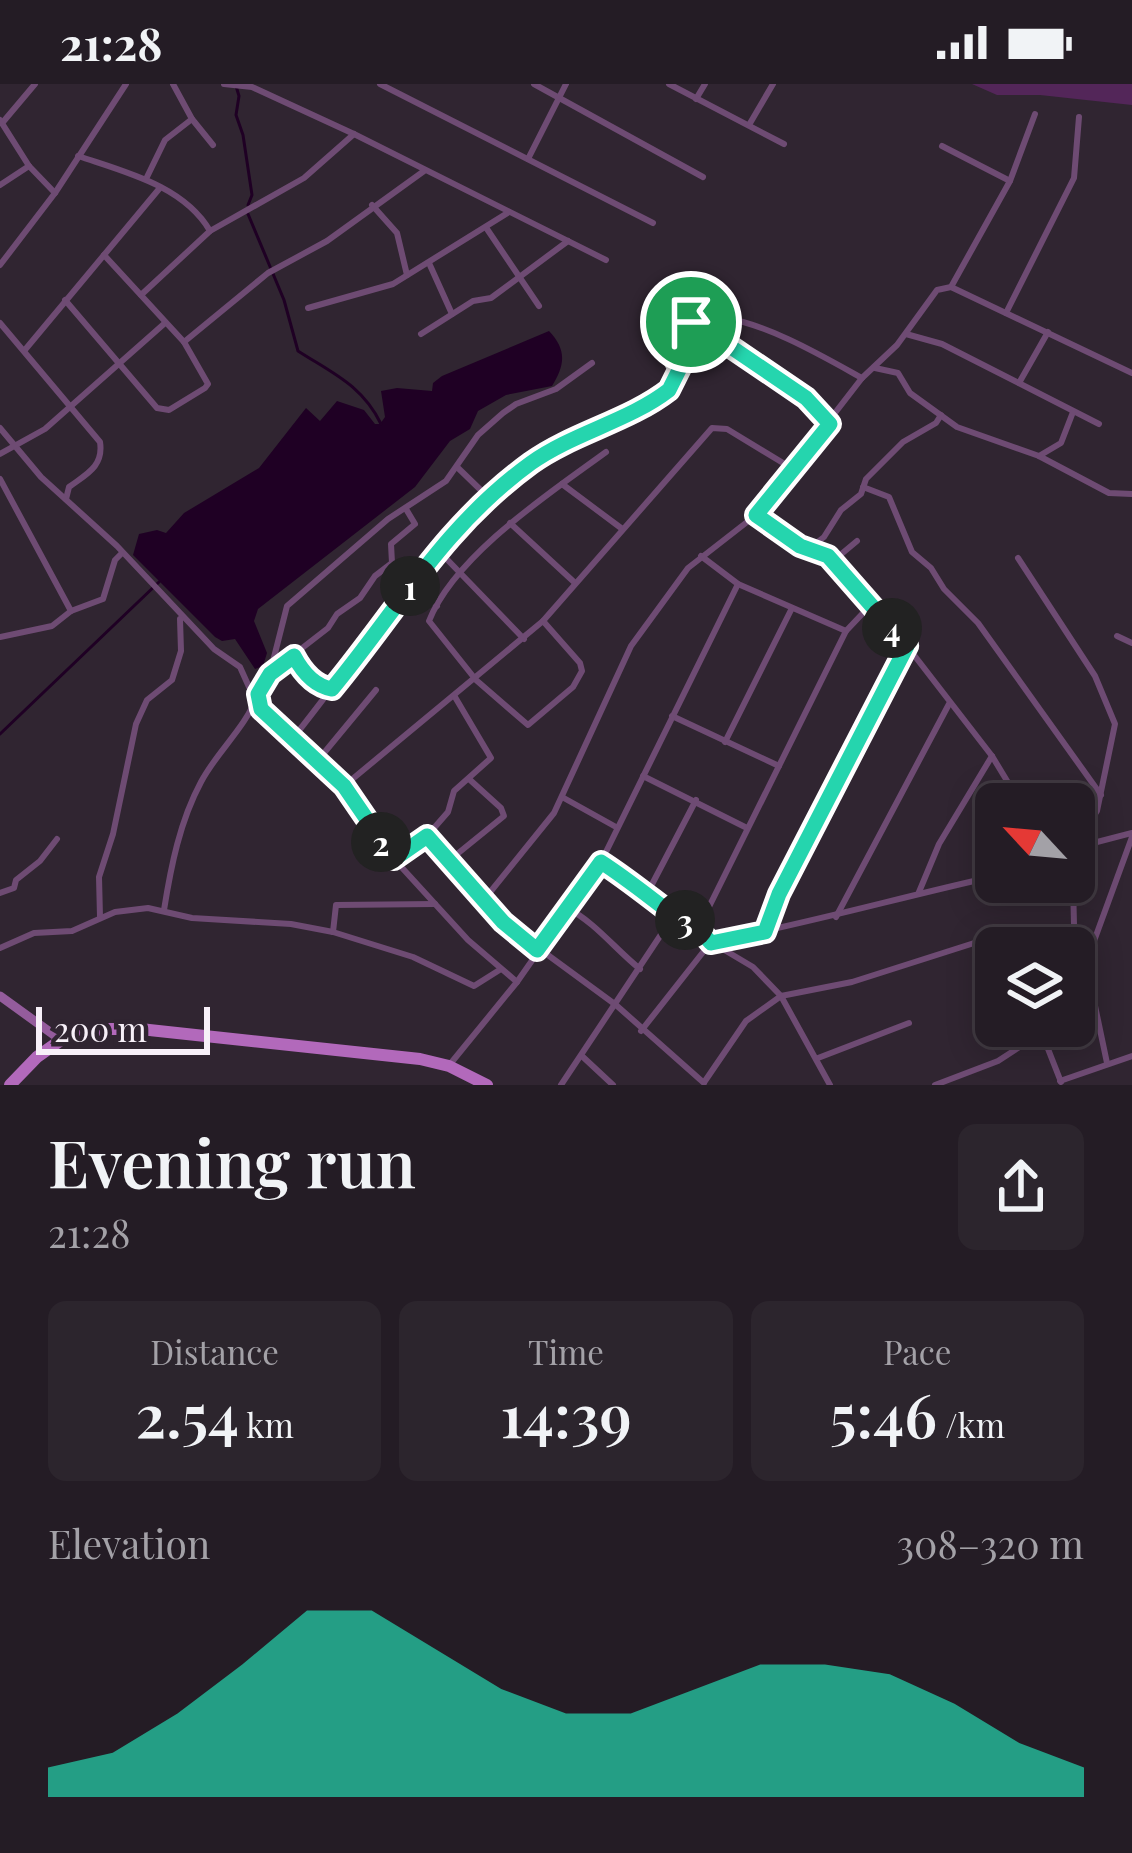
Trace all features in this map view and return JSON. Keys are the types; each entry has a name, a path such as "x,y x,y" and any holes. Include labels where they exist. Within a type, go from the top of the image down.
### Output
{"main road":[{"path":"10,1085 61,1040 107,1029 140,1029 420,1059 449,1066 488,1085"}],"street":[{"path":"34,84 0,123 28,166 55,193"},
{"path":"0,265 55,193 127,84"},
{"path":"173,84 213,145"},
{"path":"224,84 255,86 606,260"},
{"path":"380,84 653,223"},
{"path":"534,84 703,177"},
{"path":"528,159 566,84"},
{"path":"669,84 784,144"},
{"path":"696,99 705,84"},
{"path":"748,125 772,84"},
{"path":"951,287 1010,181 1035,113"},
{"path":"1006,313 1074,178 1078,117"},
{"path":"146,179 165,140 192,119"},
{"path":"141,295 210,231 304,178 354,134"},
{"path":"942,146 1010,181"},
{"path":"78,156 146,179 190,203 210,231"},
{"path":"0,185 28,166"},
{"path":"184,342 268,273 327,242 424,171"},
{"path":"24,351 159,189"},
{"path":"372,206 397,233 407,275"},
{"path":"308,308 380,289 509,212"},
{"path":"486,228 539,306"},
{"path":"421,334 473,302 491,298 568,242"},
{"path":"65,300 157,408 170,410 208,384 184,342 104,255"},
{"path":"428,262 452,314"},
{"path":"483,901 545,826 562,797 631,646 701,556 756,515 862,378 906,334 942,287 951,287 1132,373"},
{"path":"293,738 437,549 489,498 532,462 669,390 680,368 661,337 663,323 720,317 826,358 862,378"},
{"path":"0,454 16,448 70,407 166,322"},
{"path":"691,322 806,398 830,424"},
{"path":"0,323 102,447 91,472 69,487 66,499"},
{"path":"1019,383 1048,332"},
{"path":"906,334 942,344 1099,424"},
{"path":"164,910 172,856 199,785 243,727 270,674 287,606 388,519 446,481 478,435 503,413 556,389 592,363"},
{"path":"875,368 898,373 910,393 938,419 1039,456 1109,493 1132,494"},
{"path":"1039,456 1061,443 1073,412"},
{"path":"810,548 824,537 866,479 903,442 938,419"},
{"path":"0,428 181,616 239,667 258,694 261,709 319,759 344,786 394,859 517,982"},
{"path":"344,786 543,621 712,428 727,429 794,470"},
{"path":"543,621 582,671 573,687 528,724 476,680 429,621 461,575 511,523 606,452"},
{"path":"457,467 489,498"},
{"path":"0,479 71,611"},
{"path":"562,484 621,528"},
{"path":"863,487 889,497 912,552 978,623 1101,795"},
{"path":"270,674 328,628 392,563 391,544 415,524 406,509"},
{"path":"756,515 789,540 830,558 907,646 1009,783"},
{"path":"511,523 574,583"},
{"path":"824,537 830,558"},
{"path":"830,558 857,542"},
{"path":"437,549 524,639"},
{"path":"1,634 52,626 71,611 103,599 118,554 125,555"},
{"path":"701,556 738,584 846,631"},
{"path":"1018,558 1095,676 1115,724 1095,814"},
{"path":"414,580 437,606"},
{"path":"449,1066 517,982 601,862 738,584"},
{"path":"699,928 846,631 874,607"},
{"path":"725,742 792,608"},
{"path":"100,917 99,877 136,724 147,700 172,680 182,651 181,616"},
{"path":"1117,636 1132,643"},
{"path":"765,932 779,894 907,646"},
{"path":"294,656 311,680 332,689"},
{"path":"319,759 376,690"},
{"path":"394,859 427,836 448,812 454,791 491,758 454,697"},
{"path":"836,917 949,704"},
{"path":"671,716 779,766"},
{"path":"920,892 939,844 992,755"},
{"path":"643,776 748,828"},
{"path":"451,859 503,816 501,808 469,779"},
{"path":"562,797 616,827"},
{"path":"648,892 696,800"},
{"path":"1095,843 1132,835"},
{"path":"1095,939 1132,835"},
{"path":"427,836 483,901 537,950 616,1005 703,1084 746,1021 781,996 852,982 975,943"},
{"path":"0,893 14,888 16,880 57,839"},
{"path":"601,862 753,968 781,996 830,1085"},
{"path":"641,1031 711,943 975,880"},
{"path":"334,932 336,905 435,904"},
{"path":"0,948 34,932 72,931 135,908 334,932 413,957 474,986 501,969"},
{"path":"567,908 592,921 605,940 640,969"},
{"path":"561,1085 674,915"},
{"path":"0,996 61,1040"},
{"path":"1095,1007 1107,1064"},
{"path":"818,1058 908,1023"},
{"path":"935,1085 998,1061 1017,1047"},
{"path":"1047,1047 1061,1083 1132,1056"},
{"path":"583,1057 613,1085"}],"shaded area":[{"path":"972,84 1132,84 1132,105 997,95"},
{"path":"549,331 562,358 552,386 506,395 478,411 470,429 450,441 415,487 258,609 254,621 267,653 263,666 255,669 235,639 215,637 133,555 139,534 166,533 184,513 259,468 306,408 320,421 337,401 364,410 380,424 385,417 381,391 432,391 433,383 442,376"}],"waterway":[{"path":"236,86 236,115 252,195 248,205"},
{"path":"248,214 284,300 298,351 355,390 381,424"},
{"path":"0,734 159,582"}],"route":[{"path":"691,322 806,398 830,424 756,515 789,540 828,556 907,646 779,894 765,932 711,943 699,928 601,862 537,950 503,922 427,836 394,859 344,786 261,709 258,694 270,674 294,656 311,680 332,689 442,542 489,498 532,462 669,390 680,368 661,337 663,323 691,322"}]}
